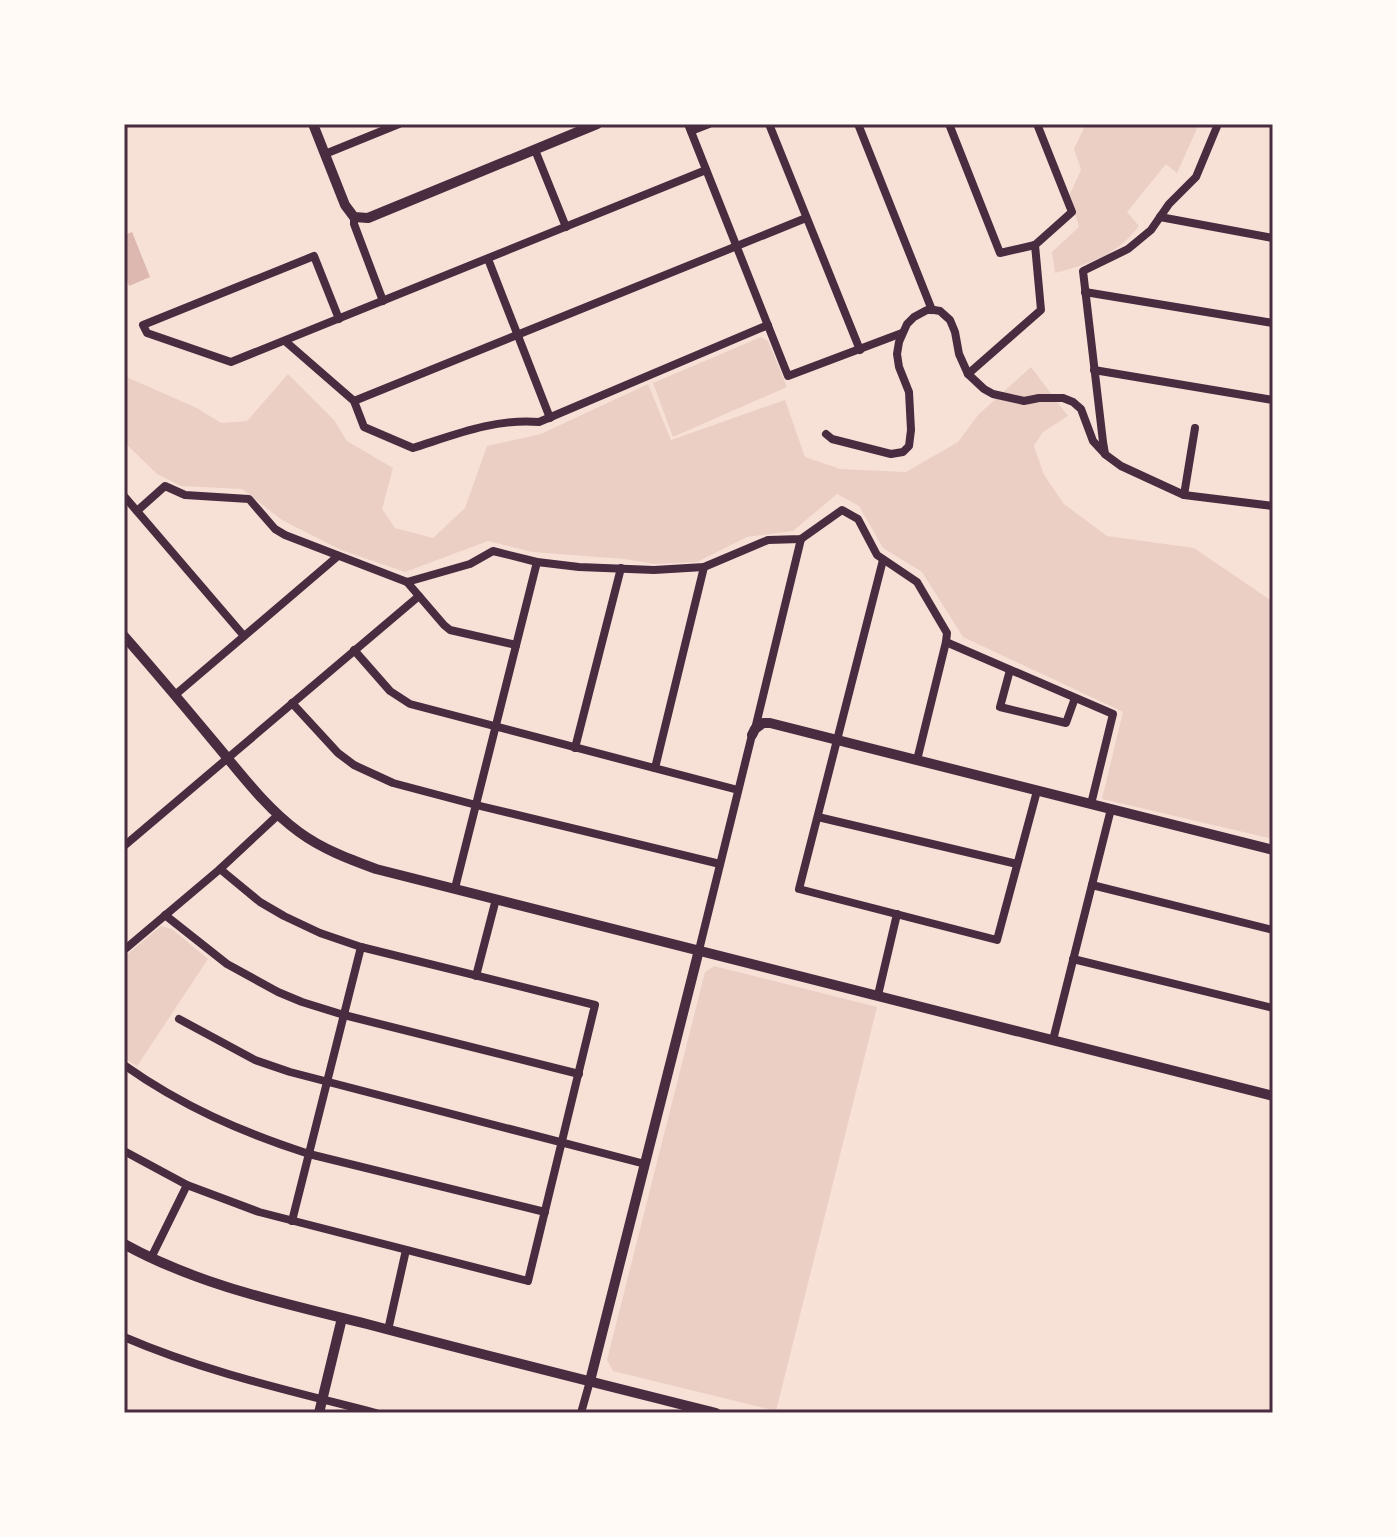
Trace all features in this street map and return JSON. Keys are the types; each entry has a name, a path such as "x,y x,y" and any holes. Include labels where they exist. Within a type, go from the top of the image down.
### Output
{"street":[{"path":"313,124 345,205 354,217 383,301"},
{"path":"325,154 399,124"},
{"path":"354,217 368,218 535,150 585,126 597,124"},
{"path":"709,124 689,128 788,376 902,333"},
{"path":"769,124 860,350"},
{"path":"858,124 932,310"},
{"path":"949,124 1000,253 1035,245 1072,212 1037,124"},
{"path":"1106,455 1083,271 1128,249 1151,230 1169,204 1196,177 1218,124"},
{"path":"535,150 566,227"},
{"path":"339,319 314,256 143,325 147,333 231,362 285,341 488,259 706,170"},
{"path":"1160,217 1273,238"},
{"path":"354,401 806,218"},
{"path":"968,374 1041,310 1035,245"},
{"path":"488,259 550,418"},
{"path":"1085,292 1273,323"},
{"path":"826,434 832,439 891,454 903,452 909,446 909,392 897,354 907,324 927,310 940,311 950,320 968,374 984,389 998,396 1024,401 1063,398 1073,402 1081,409 1093,441 1106,455 1121,466 1184,495 1273,506"},
{"path":"285,341 354,401 364,427 413,448 485,426 539,422 768,325"},
{"path":"1094,370 1273,400"},
{"path":"1184,495 1195,428"},
{"path":"137,511 165,486 185,495 249,499 275,529 285,535 407,582 450,630 516,645"},
{"path":"124,496 244,636"},
{"path":"407,582 470,564 493,551 537,562 579,567 654,570 704,567 768,540 801,539 842,510 858,519 877,555 917,582 947,633 917,760"},
{"path":"581,1413 801,539"},
{"path":"175,695 338,556"},
{"path":"883,560 799,889 997,940 1037,791"},
{"path":"455,888 537,562"},
{"path":"655,768 704,567"},
{"path":"575,748 621,568"},
{"path":"124,846 419,596"},
{"path":"124,636 278,815 301,834 355,861 376,869 1273,1096"},
{"path":"946,642 1113,714 1091,804"},
{"path":"354,650 399,699 426,709 738,790"},
{"path":"1010,670 1000,707 1066,723 1075,698"},
{"path":"292,703 338,753 354,765 393,783 720,864"},
{"path":"754,732 763,723 770,723 1273,850"},
{"path":"1053,1040 1111,809"},
{"path":"124,950 278,815"},
{"path":"818,817 1017,864"},
{"path":"124,1151 187,1185 259,1212 528,1281 595,1005 361,947 320,933 260,902 220,869"},
{"path":"1092,885 1273,930"},
{"path":"476,976 496,899"},
{"path":"878,995 897,914"},
{"path":"165,915 227,964 302,1002 579,1074"},
{"path":"292,1221 361,947"},
{"path":"1073,959 1273,1008"},
{"path":"179,1019 255,1060 327,1083 645,1164"},
{"path":"124,1065 179,1101 242,1131 309,1154 545,1212"},
{"path":"151,1258 187,1185"},
{"path":"124,1244 198,1278 233,1289 716,1413"},
{"path":"388,1330 406,1250"},
{"path":"319,1413 342,1318"},
{"path":"124,1337 211,1370 376,1413"}],"shaded area":[{"path":"1091,124 1199,124 1177,173 1166,164 1127,212 1139,226 1130,237 1102,257 1055,273 1052,252 1079,227 1070,194 1081,170 1074,149 1084,128"},
{"path":"132,232 150,277 129,286 124,270 124,235"},
{"path":"761,337 768,341 787,387 673,437 653,383"},
{"path":"1031,367 1068,416 1043,432 1034,446 1044,475 1064,504 1107,536 1194,548 1273,602 1273,839 1102,799 1123,712 963,637 922,572 883,548 859,506 837,494 793,531 747,537 697,562 655,564 532,552 488,541 405,572 341,550 282,520 242,489 181,486 157,474 124,442 124,376 197,408 221,423 247,421 288,374 334,420 347,441 393,468 382,509 395,528 433,538 465,508 487,446 541,434 648,384 671,440 785,400 805,457 840,469 906,472 958,442 978,415"},
{"path":"161,926 172,929 208,959 137,1066 124,1058 124,957"},
{"path":"714,966 877,1007 776,1411 613,1371 607,1360 705,972"}]}
